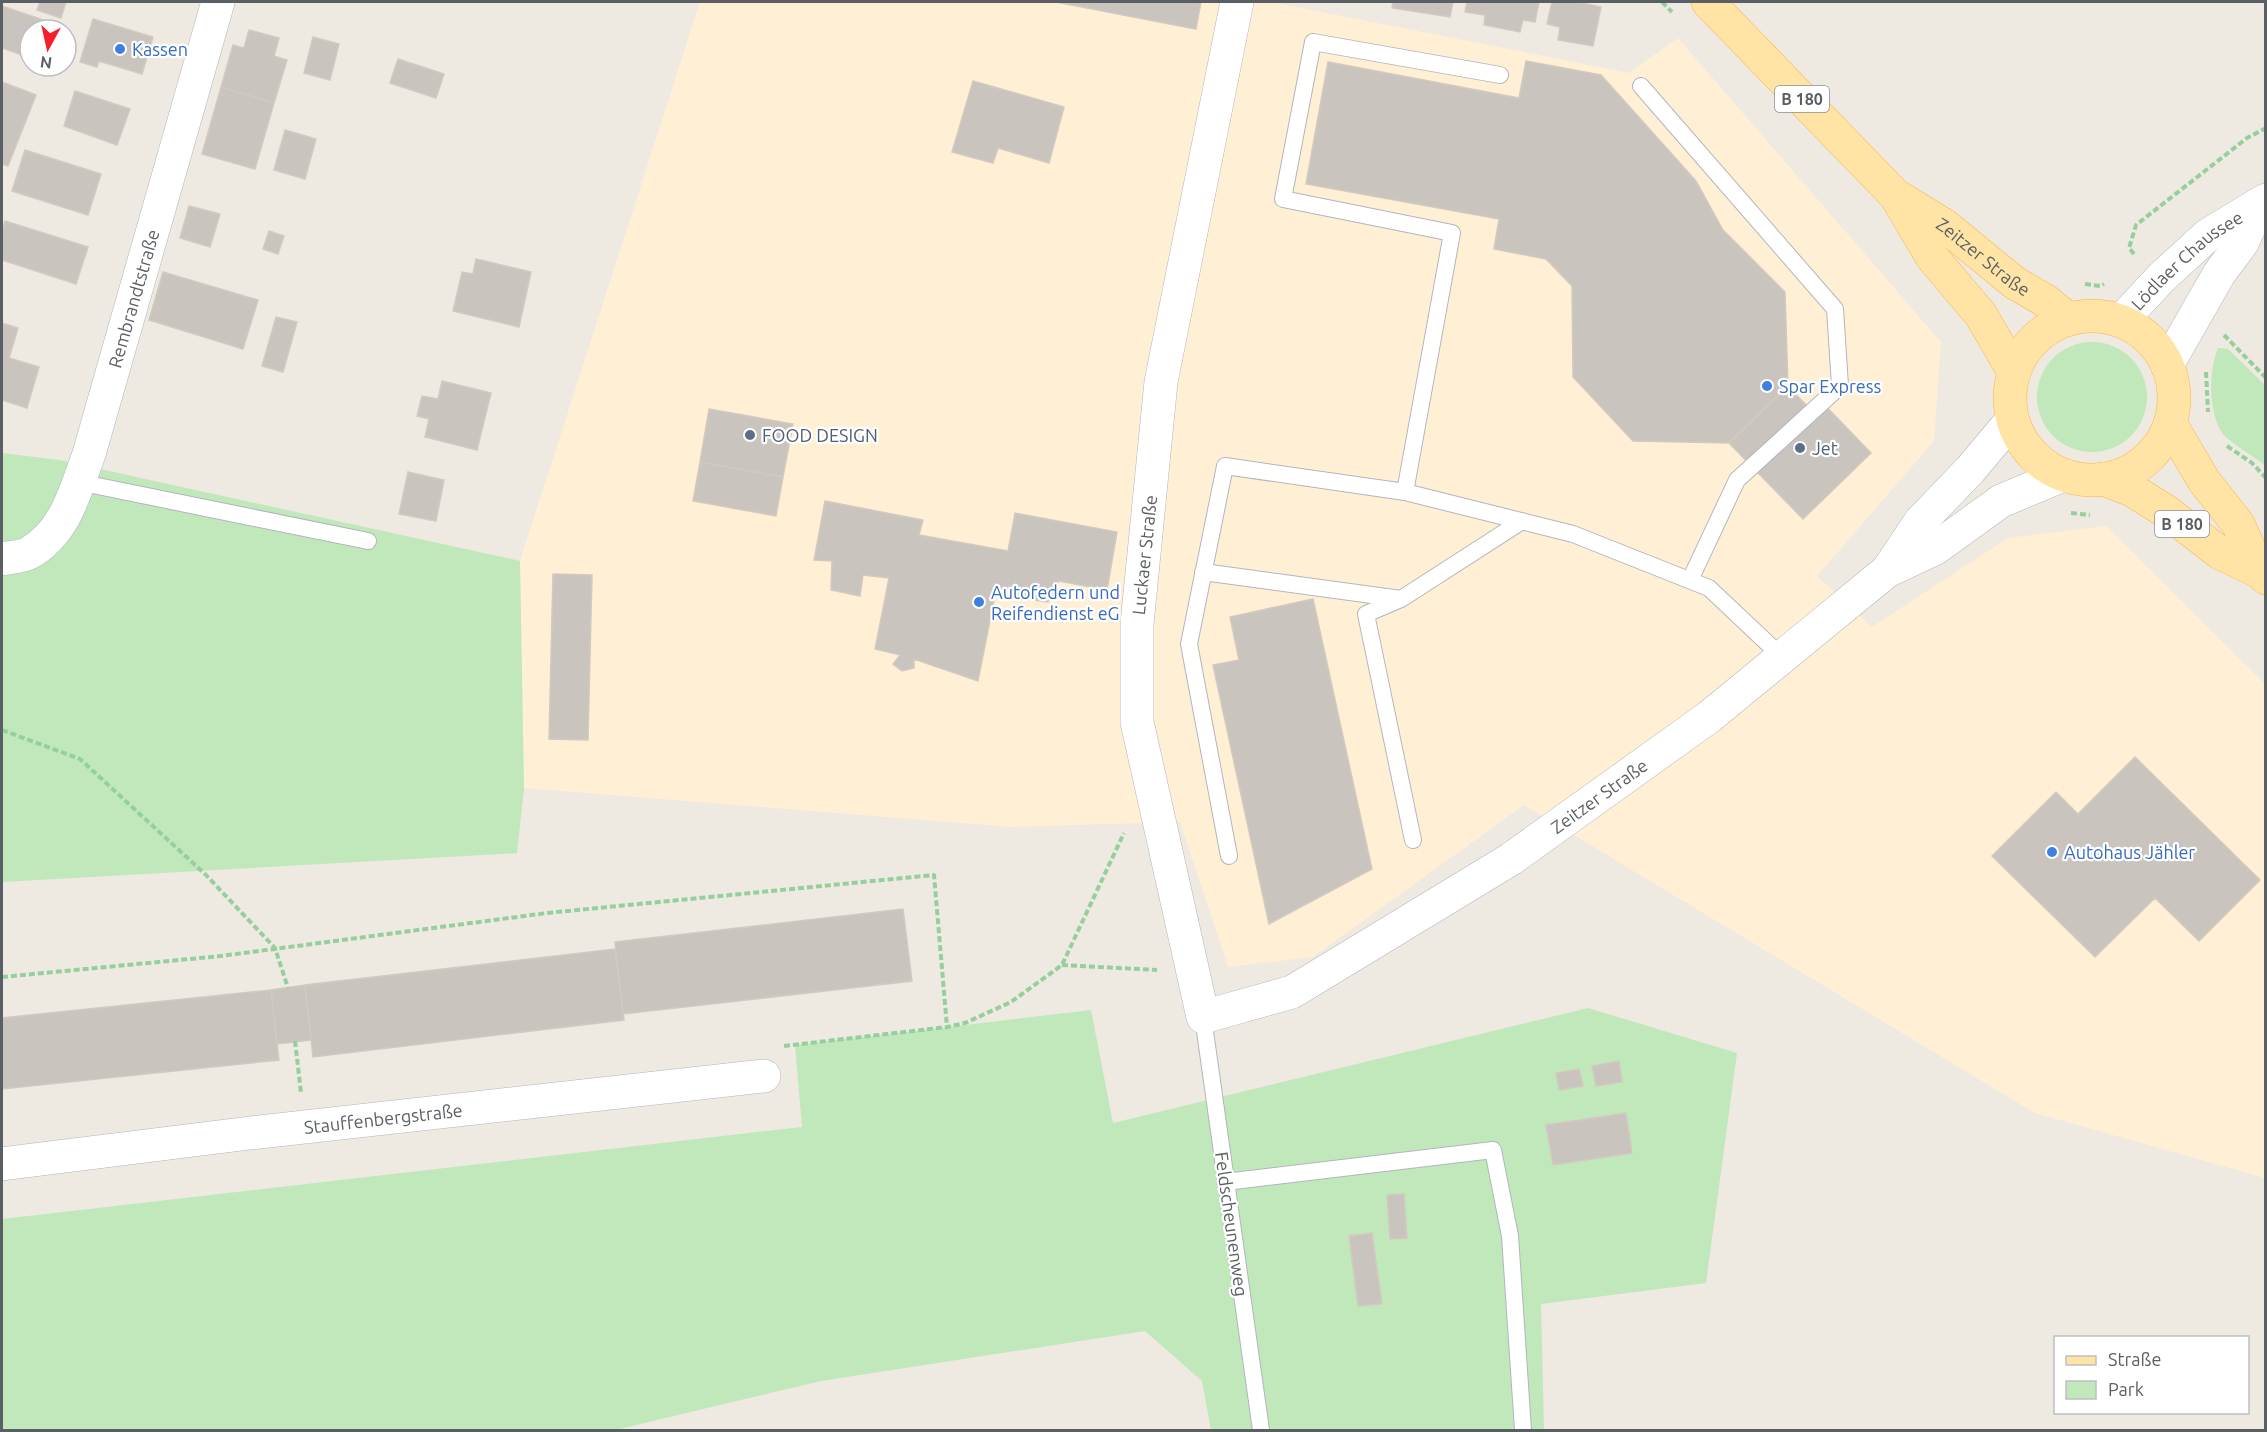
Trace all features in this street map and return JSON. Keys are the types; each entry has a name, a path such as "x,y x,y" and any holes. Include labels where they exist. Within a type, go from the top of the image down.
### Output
{"main road":[{"name":"Zeitzer Straße","path":"1708,2 1896,196 1932,256 1981,315 2014,372"},
{"name":"Zeitzer Straße","path":"1896,196 1944,225 2015,283 2046,301 2068,319"},
{"path":"2088,316 2121,321 2144,334 2157,348 2167,365 2173,384 2174,404 2170,423 2162,441 2149,457 2133,469 2103,479 2063,475 2040,462 2026,448 2013,420 2010,392 2014,372 2022,355 2034,339 2050,327 2068,319 2088,316"},
{"name":"B 180","path":"2170,423 2204,481 2238,524 2263,575"},
{"name":"B 180","path":"2103,479 2132,490 2168,512 2220,553 2263,575"}],"street":[{"name":"Rembrandtstraße","path":"2,559 28,553 60,526 89,454 218,2"},
{"name":"Luckaer Straße","path":"1203,1017 1137,722 1137,624 1161,382 1237,2"},
{"name":"Lödlaer Chaussee","path":"2121,321 2162,277 2208,235 2262,203"},
{"name":"Lödlaer Chaussee","path":"2167,365 2219,274 2242,243 2262,203"},
{"name":"Zeitzer Straße","path":"1887,572 1920,522 2013,420"},
{"name":"Zeitzer Straße","path":"1203,1017 1292,992 1511,859 1709,717 1781,656 1887,572 1936,548 2001,501 2063,475"},
{"name":"Stauffenbergstraße","path":"2,1164 250,1133 764,1076"}],"lane":[{"path":"1405,492 1452,233 1283,199 1313,42 1500,75"},
{"path":"1641,86 1835,309 1840,386 1737,480 1690,580"},
{"path":"1229,856 1189,644 1226,466 1405,492 1573,534 1709,588 1781,656"},
{"path":"78,482 368,541"},
{"path":"1413,840 1366,614 1401,599 1522,521"},
{"path":"1203,572 1401,599"},
{"name":"Feldscheunenweg","path":"1203,1017 1261,1431"},
{"path":"1225,1182 1493,1150 1510,1236 1523,1431"}],"path":[{"path":"2140,261 2130,248 2136,225 2247,138 2265,128"},
{"path":"2217,329 2265,378"},
{"path":"2208,367 2205,375 2210,422"},
{"path":"2219,438 2252,463 2265,478"},
{"path":"2,730 80,759 206,875 275,948 288,988"},
{"path":"2,977 275,948 547,913 934,875 947,1027 965,1023 1011,1002 1062,965 1130,822 1152,789"},
{"path":"1062,965 1192,971"},
{"path":"295,1041 302,1099"}],"shaded area":[{"path":"700,2 1271,2 1629,73 1678,38 1941,342 1934,441 1817,576 1872,627 2008,538 2106,526 2265,684 2265,1178 2035,1113 1524,805 1313,957 1228,967 1180,822 1011,827 524,788 520,561"}],"green space":[{"path":"2092,342 2113,346 2131,358 2143,376 2147,397 2143,418 2131,436 2113,448 2092,452 2071,448 2053,436 2041,418 2037,397 2041,376 2053,358 2071,346"},
{"path":"2218,348 2228,349 2265,385 2265,466 2229,440 2217,422 2211,390"},
{"path":"2,453 59,460 520,561 524,788 517,853 2,882"},
{"path":"1588,1008 1737,1053 1706,1283 1541,1304 1544,1430 1211,1430 1202,1381 1145,1331 821,1381 615,1430 2,1430 2,1219 802,1127 795,1045 1091,1010 1113,1123"}],"building":[{"path":"40,2 66,2 61,18 37,10"},
{"path":"1056,2 1201,2 1196,29"},
{"path":"1393,2 1453,2 1450,17 1392,8"},
{"path":"1467,2 1539,2 1535,22 1523,20 1520,32 1484,25 1485,15 1465,12"},
{"path":"1552,2 1578,2 1601,7 1593,46 1558,40 1560,27 1547,24"},
{"path":"2,6 37,18 18,18 18,54 2,48"},
{"path":"93,19 153,37 142,74 99,61 97,67 80,62"},
{"path":"249,30 279,38 274,56 287,60 274,103 221,87 233,45 244,48"},
{"path":"313,37 339,44 330,80 304,73"},
{"path":"398,59 444,74 436,98 390,83"},
{"path":"1526,61 1601,75 1696,181 1723,230 1785,292 1788,386 1729,443 1633,441 1573,377 1572,286 1546,259 1494,249 1499,219 1306,184 1328,62 1519,98"},
{"path":"973,81 1064,107 1049,163 998,148 993,163 952,152"},
{"path":"2,82 36,95 8,166 2,164"},
{"path":"221,87 274,103 255,169 202,154"},
{"path":"75,91 130,109 117,145 64,126"},
{"path":"285,130 316,139 305,179 274,170"},
{"path":"25,150 101,174 88,215 12,191"},
{"path":"189,206 220,214 210,247 180,238"},
{"path":"5,221 88,247 76,284 2,260 2,231"},
{"path":"269,231 284,236 278,254 263,249"},
{"path":"476,259 531,272 519,327 453,311 462,272 473,274"},
{"path":"163,272 258,300 243,349 149,320"},
{"path":"276,317 297,322 283,372 262,366"},
{"path":"2,323 18,328 9,358 39,367 27,408 2,400"},
{"path":"442,381 491,393 477,450 425,437 429,419 417,416 422,396 438,399"},
{"name":"Jet","path":"1788,386 1809,408 1819,399 1871,453 1803,519 1729,443"},
{"path":"709,409 793,424 783,477 700,462"},
{"path":"700,462 783,477 776,516 693,501"},
{"path":"408,472 444,480 436,521 399,514"},
{"path":"825,501 923,520 919,535 1008,551 1015,513 1117,532 1107,590 1059,581 1048,602 995,595 978,681 914,659 914,668 902,671 893,664 900,655 875,649 889,578 863,575 860,596 831,590 832,561 814,560"},
{"path":"553,574 592,575 588,740 549,739"},
{"path":"1313,599 1372,869 1269,924 1213,665 1239,660 1230,617"},
{"path":"2135,757 2260,880 2199,941 2155,898 2095,957 1992,856 2056,792 2078,814"},
{"path":"903,909 912,981 623,1014 615,942"},
{"path":"615,949 624,1020 313,1057 305,985"},
{"path":"305,985 311,1040 277,1044 271,990"},
{"path":"271,990 279,1060 2,1089 2,1018"},
{"path":"1619,1061 1622,1082 1596,1086 1592,1066"},
{"path":"1579,1069 1583,1086 1559,1090 1556,1073"},
{"path":"1626,1113 1632,1153 1553,1165 1546,1125"},
{"path":"1404,1194 1407,1238 1390,1239 1387,1195"},
{"path":"1372,1233 1382,1304 1358,1306 1349,1236"}],"place":[{"name":"Kassen","path":"120,49"},
{"name":"Spar Express","path":"1767,386"},
{"name":"FOOD DESIGN","path":"750,435"},
{"name":"Jet","path":"1800,448"},
{"name":"Autofedern und Reifendienst eG","path":"979,602"},
{"name":"Autohaus Jähler","path":"2052,852"}]}
